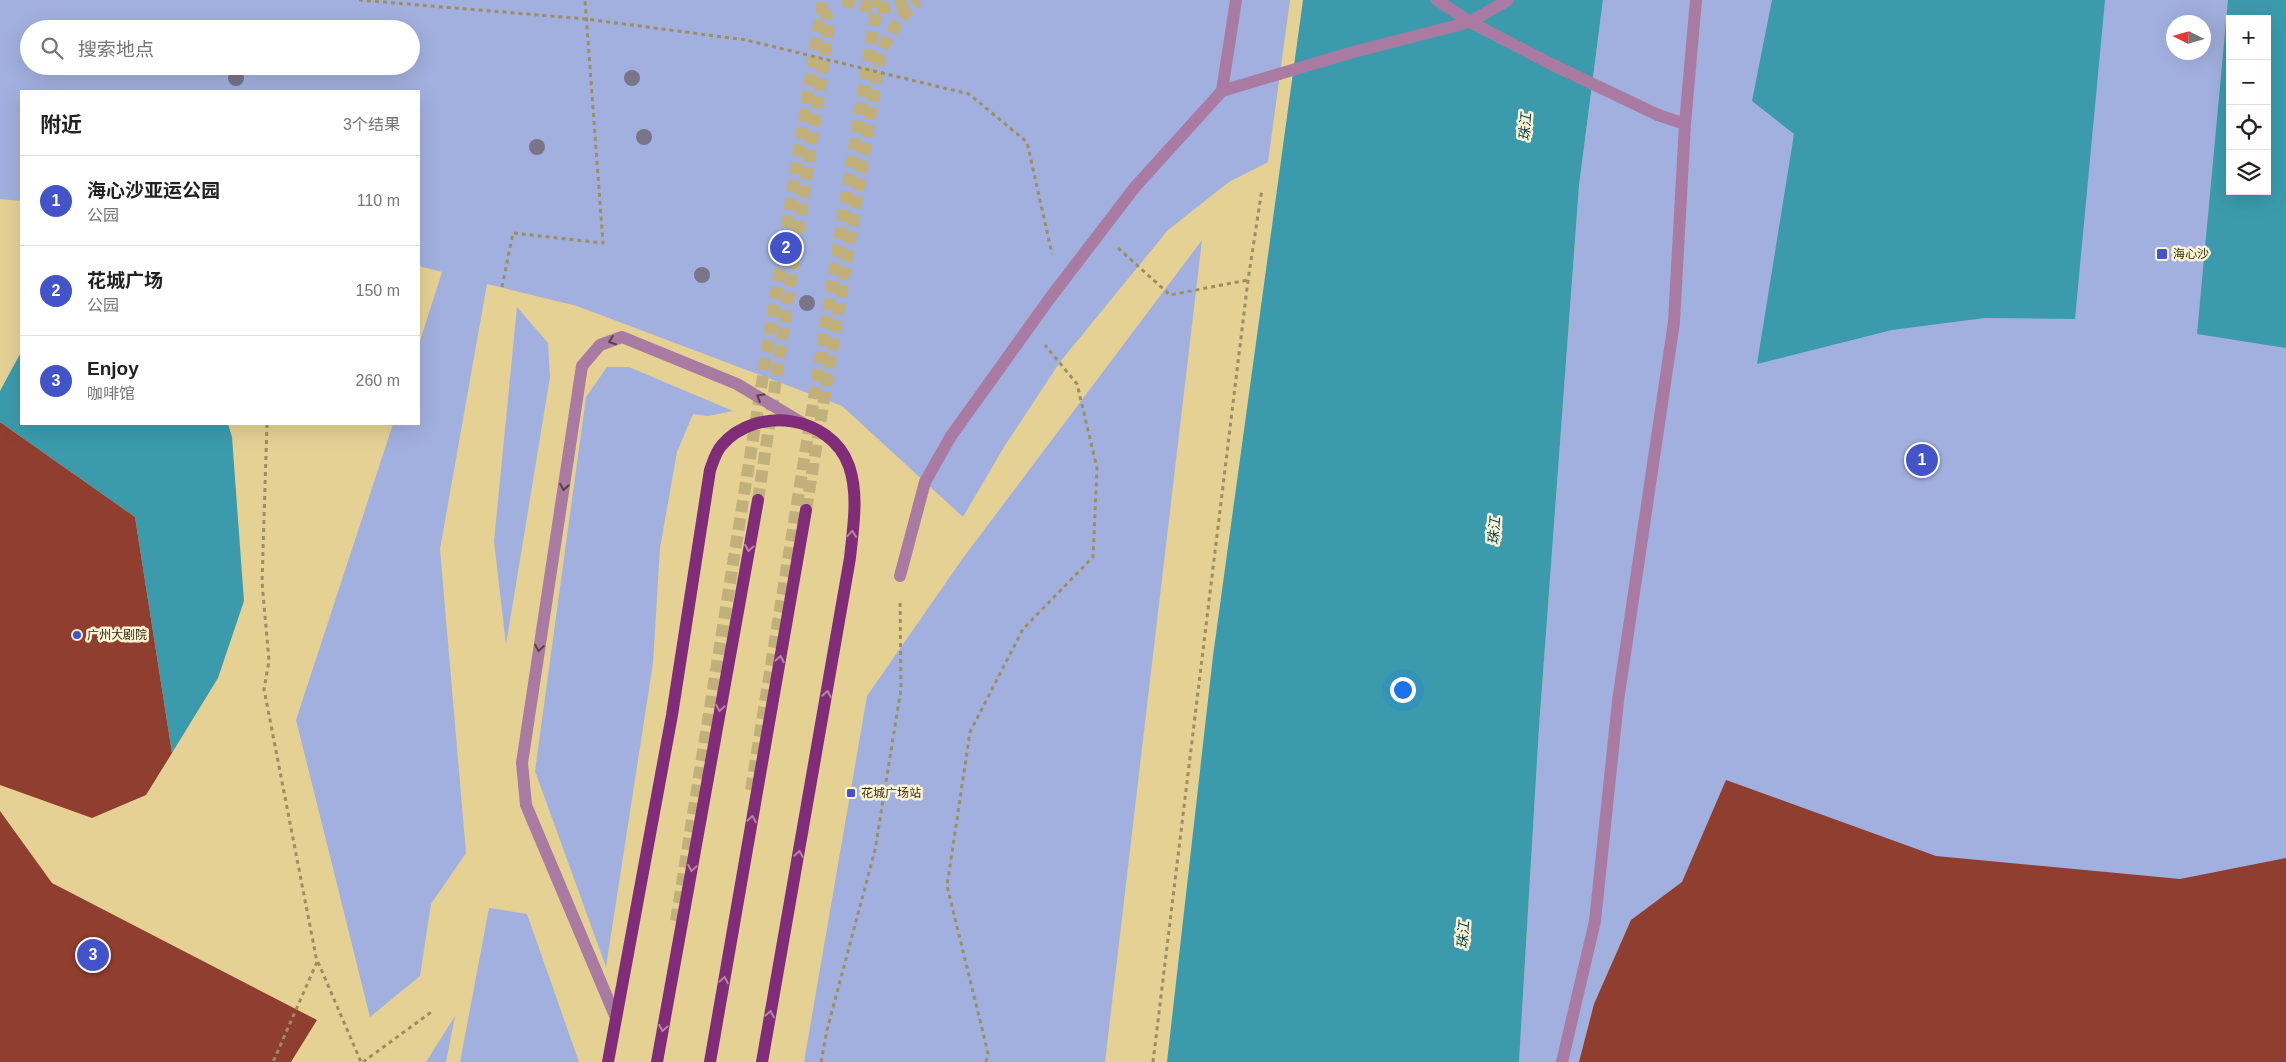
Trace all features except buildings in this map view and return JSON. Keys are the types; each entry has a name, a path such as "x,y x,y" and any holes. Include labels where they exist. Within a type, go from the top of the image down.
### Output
{"main road":[{"path":"608,1062 671,725 710,470 720,446 737,432 754,424 778,420 802,423 821,432 837,446 849,465 854,484 855,509 849,568 762,1062"},
{"path":"657,1062 758,500"},
{"path":"710,1062 806,510"}],"street":[{"path":"1222,91 1236,0"},
{"path":"1437,0 1470,22 1551,64 1658,114 1685,124"},
{"path":"900,576 925,482 951,436 1059,286 1135,187 1222,91 1350,53 1470,22 1508,0"},
{"path":"1562,1062 1595,921 1618,701 1674,322 1685,124 1696,0"},
{"path":"616,1018 526,805 522,763 582,366 600,345 622,336 738,384 802,423"}],"path":[{"path":"359,0 586,19 746,40 969,94 1027,142 1059,286"},
{"path":"502,287 513,233 603,243 585,0"},
{"path":"1153,1062 1248,280 1262,189"},
{"path":"1138,266 1170,295 1248,280"},
{"path":"986,1062 988,1053 947,886 970,732 1023,629 1093,557 1097,468 1077,384 1029,328"},
{"path":"267,425 262,582 269,661 264,689 318,962 273,1062"},
{"path":"821,1062 827,1030 878,831 901,689 900,576"},
{"path":"313,945 318,962 362,1062 434,1010"}],"shaded area":[{"path":"0,0 1290,0 1268,162 1229,182 1168,230 1060,362 1004,447 963,517 842,406 577,306 487,284 440,549 466,853 431,904 420,976 370,1017 296,720 393,425 420,425 420,341 442,272 420,266 420,90 20,90 20,201 0,199"},
{"path":"1603,0 2286,0 2286,1062 1519,1062 1539,728 1579,186"},
{"path":"1202,240 1105,1062 804,1062 867,696 963,558"},
{"path":"517,307 548,343 550,377 506,645 494,541"},
{"path":"607,367 629,367 733,411 708,416 693,414 677,452 660,548 653,663 606,967 535,771 586,397"},
{"path":"489,908 527,914 579,1062 460,1062"},
{"path":"455,1016 446,1062 426,1062"}],"water":[{"name":"珠江","path":"1303,0 1603,0 1579,186 1539,728 1519,1062 1167,1062 1213,656"},
{"path":"1772,0 2105,0 2075,319 1985,318 1892,330 1757,364 1794,134 1752,101"},
{"path":"2228,0 2286,0 2286,348 2197,334 2226,22 2226,195 2271,195 2271,15 2227,15"},
{"path":"20,354 20,425 228,425 232,437 244,601 218,678 172,753 135,517 0,422 0,391"}],"tunnel":[{"path":"676,921 823,0"},
{"path":"843,0 878,8 895,7 912,0"},
{"path":"751,790 878,0"},
{"path":"806,510 880,57 887,40 896,26 918,0"},
{"path":"758,500 826,47 828,31 826,10"}],"place":[{"name":"花城广场","path":"786,248"},
{"name":"海心沙","path":"2162,254"},
{"name":"海心沙亚运公园","path":"1922,460"},
{"name":"广州大剧院","path":"77,635"},
{"name":"花城广场站","path":"851,793"},
{"name":"Enjoy","path":"93,955"}]}
